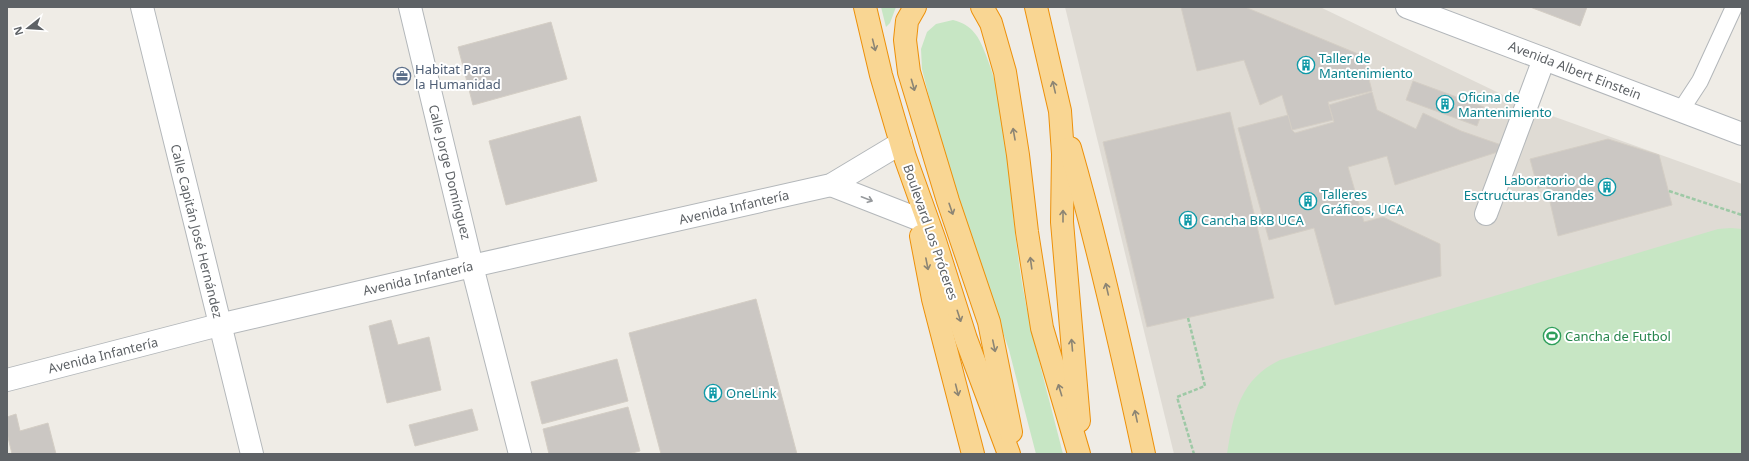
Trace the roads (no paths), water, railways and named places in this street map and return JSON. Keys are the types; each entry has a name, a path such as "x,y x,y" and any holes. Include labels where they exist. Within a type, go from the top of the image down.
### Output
{"highway":[{"name":"Boulevard Los Próceres","path":"865,7 881,75 903,150 935,241 966,339 1009,454"},
{"path":"915,7 907,21 905,40 909,72 948,201 989,322 1008,408 1014,454"},
{"path":"982,7 991,23 1005,72 1018,155 1026,232 1042,328 1080,454"},
{"path":"1036,7 1060,111 1091,221 1144,454"},
{"path":"1060,111 1063,154 1062,222 1080,454"},
{"path":"903,150 933,299 973,454"}],"street":[{"name":"Calle Capitán José Hernández","path":"142,7 219,325 252,454"},
{"name":"Calle Jorge Domínguez","path":"410,7 472,266 520,454"},
{"name":"Avenida Albert Einstein","path":"1408,7 1742,134"},
{"path":"1486,214 1544,59"},
{"name":"Avenida Infantería","path":"7,380 219,325 831,185 903,150"},
{"path":"831,185 918,219"}],"lane":[{"path":"1681,110 1700,81 1734,7"}],"place":[{"name":"Taller de Mantenimiento","path":"1306,65"},
{"name":"Habitat Para la Humanidad","path":"402,76"},
{"name":"Oficina de Mantenimiento","path":"1445,104"},
{"name":"Laboratorio de Esctructuras Grandes","path":"1607,187"},
{"name":"Talleres Gráficos, UCA","path":"1308,201"},
{"name":"Cancha BKB UCA","path":"1188,220"},
{"name":"Cancha de Futbol","path":"1552,336"},
{"name":"OneLink","path":"713,393"}]}
